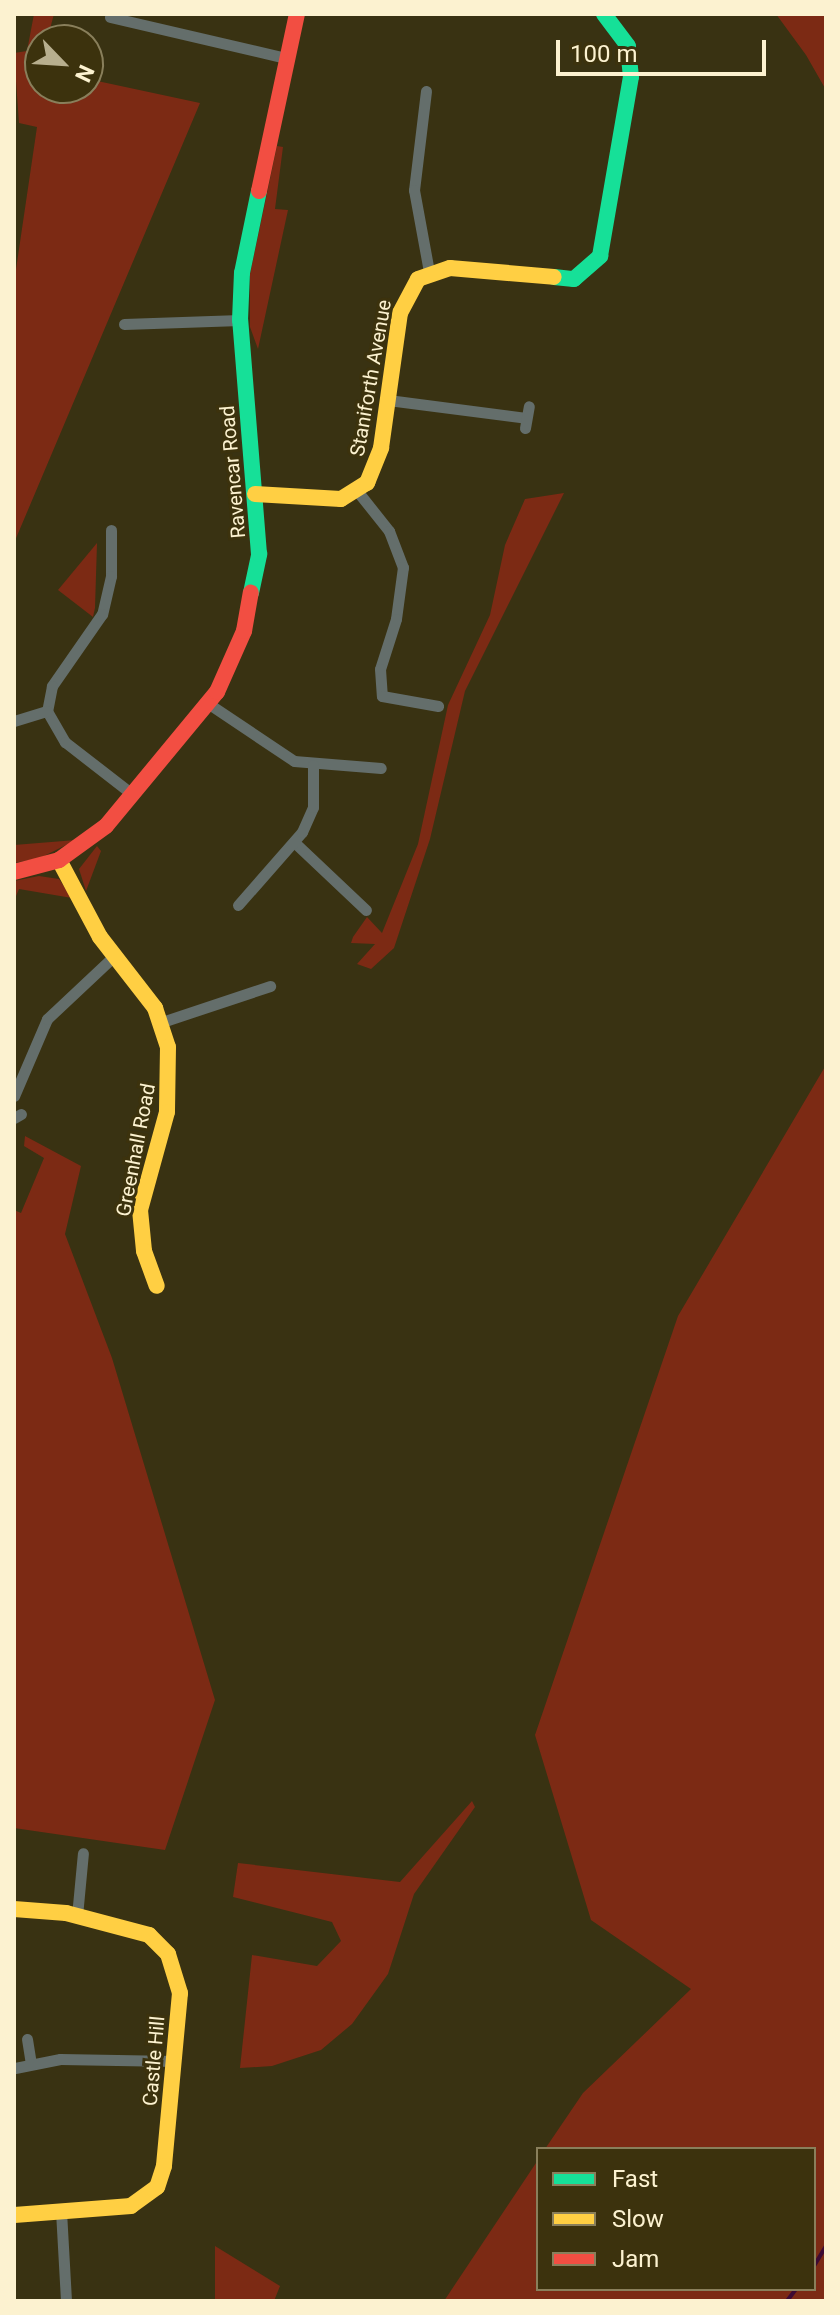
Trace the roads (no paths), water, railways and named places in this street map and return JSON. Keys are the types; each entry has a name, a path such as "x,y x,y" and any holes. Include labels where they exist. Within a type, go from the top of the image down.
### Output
{"street":[{"name":"Ravencar Road","path":"14,872 59,860 90,840 132,794 209,704 228,676 252,606 259,554 240,320 247,244 297,14"},
{"path":"426,91 414,190 429,272 450,268 563,280 584,275 600,256 631,77 628,46 604,14"},
{"path":"110,17 134,18 286,58"},
{"name":"Staniforth Avenue","path":"358,492 379,459 404,298 429,272"},
{"path":"124,324 240,320"},
{"path":"388,400 527,417"},
{"path":"255,494 333,500 358,492 389,531 403,567 396,619 380,669 382,696 438,706"},
{"path":"112,530 111,576 102,614 52,686 47,711 55,733 132,794"},
{"path":"209,704 281,756 313,765 381,768"},
{"path":"14,721 47,711"},
{"path":"239,897 294,842 313,807 313,765"},
{"path":"294,842 366,910"},
{"name":"Greenhall Road","path":"59,860 114,956 162,1022 171,1088 140,1210 144,1251 157,1286"},
{"path":"14,1096 47,1019 114,956"},
{"path":"162,1022 270,986"},
{"path":"77,1916 83,1853"},
{"name":"Castle Hill","path":"14,1909 77,1916 149,1935 168,1954 180,1993 164,2166 157,2187 131,2206 14,2215"},
{"path":"27,2039 31,2064"},
{"path":"15,2068 31,2064 174,2061"},
{"path":"61,2211 66,2301"}],"waterway":[{"path":"816,2263 826,2246"},
{"path":"787,2301 794,2291"}]}
